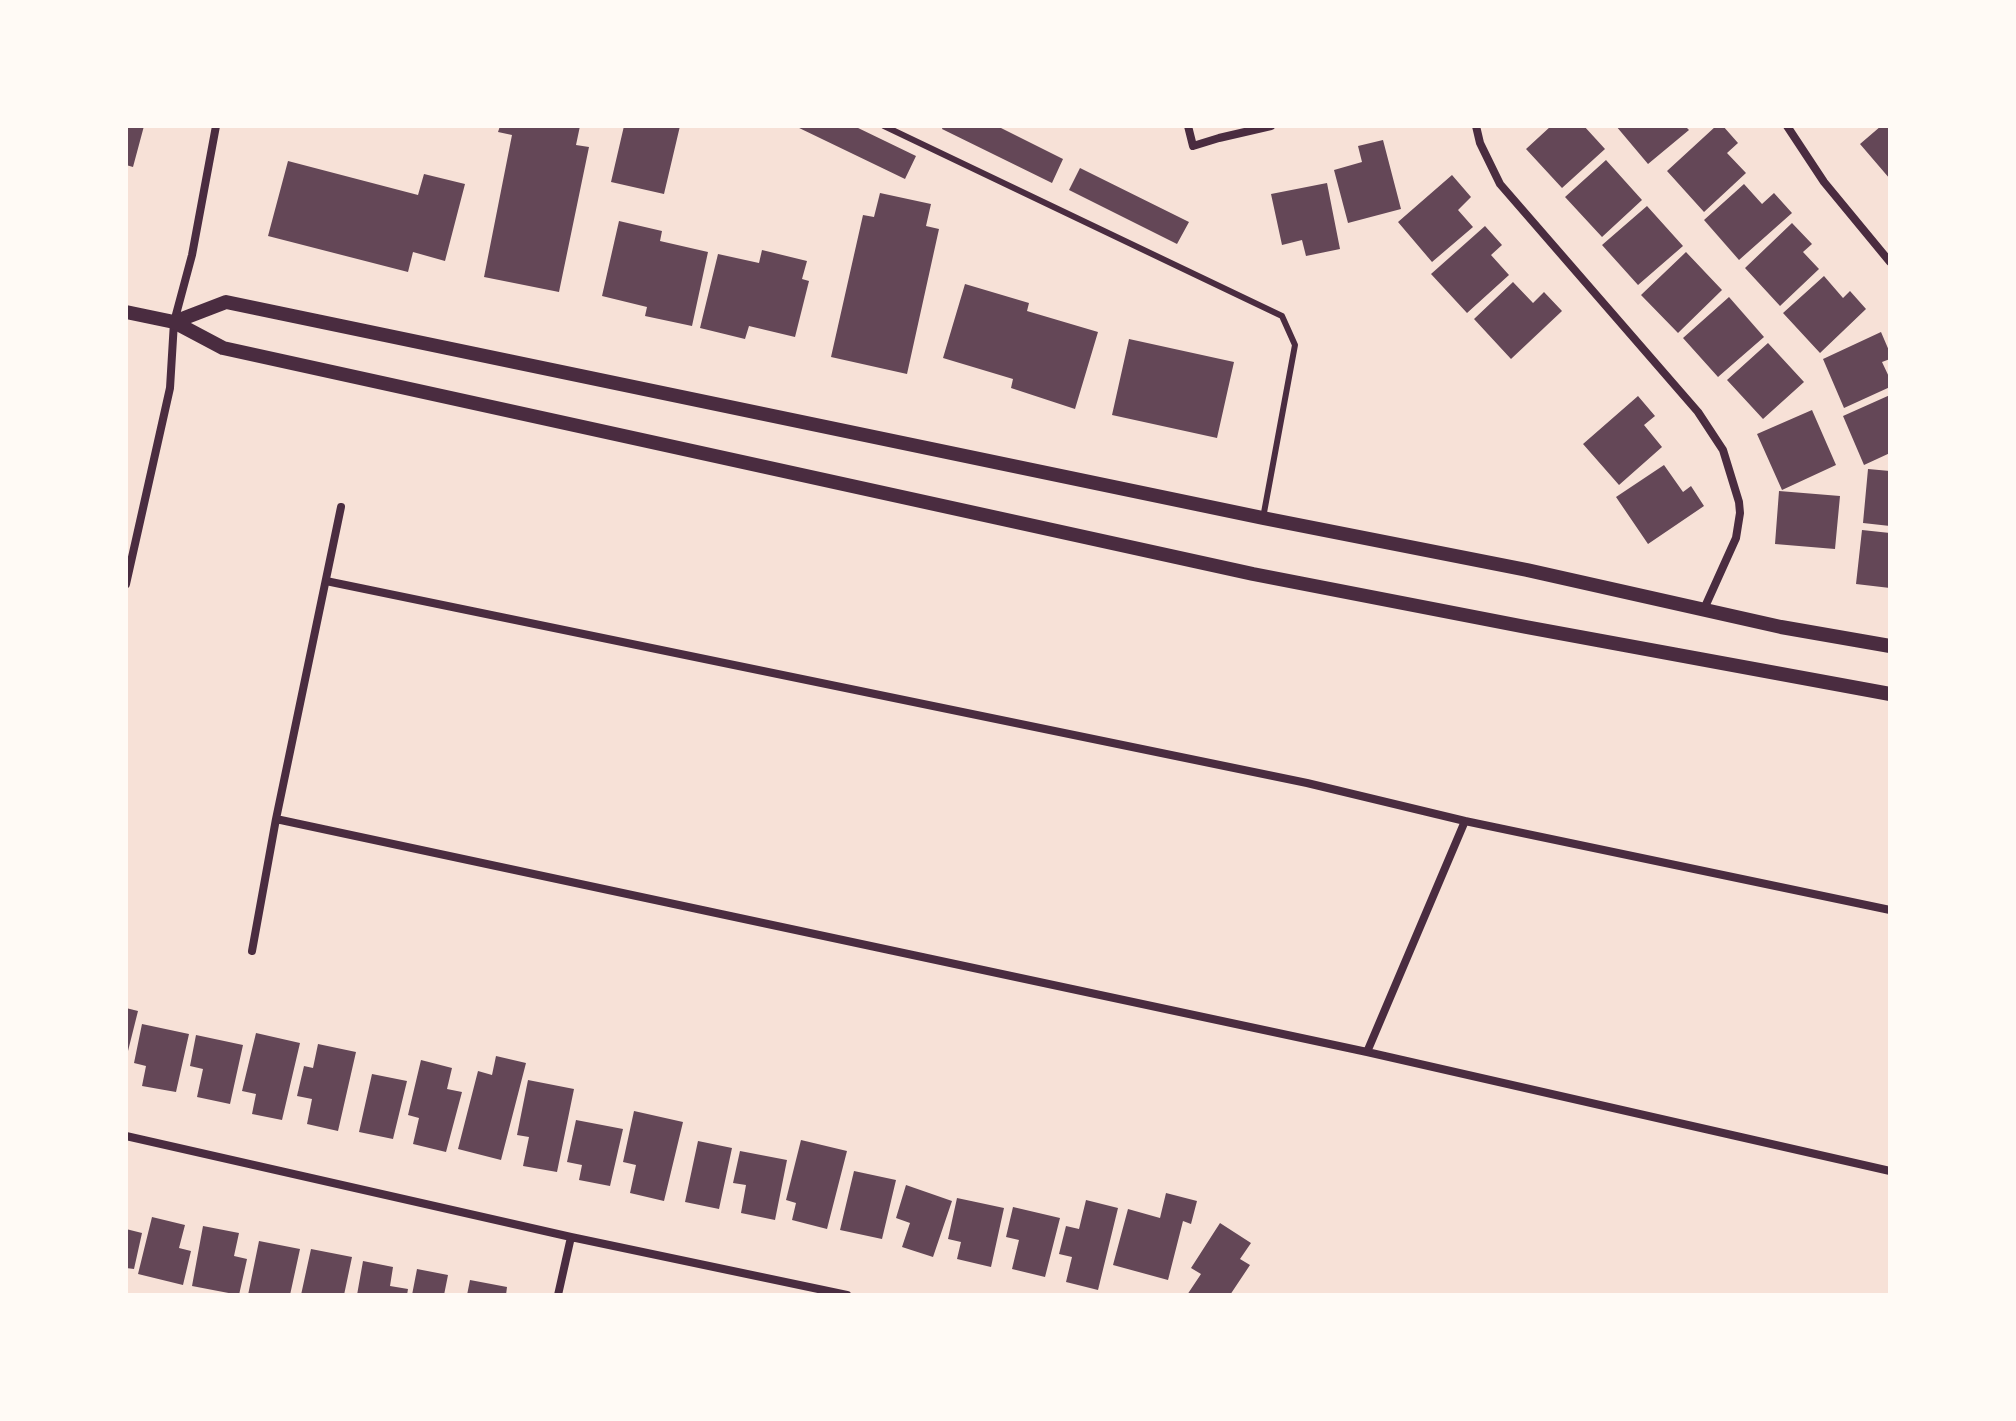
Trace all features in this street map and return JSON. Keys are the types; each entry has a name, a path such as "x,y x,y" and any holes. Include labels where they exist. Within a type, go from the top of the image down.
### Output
{"street":[{"path":"126,584 170,388 174,322 192,255 216,126"},
{"path":"1188,126 1193,146 1271,126"},
{"path":"1476,126 1480,143 1500,184 1698,412 1723,450 1740,513 1736,538 1704,609"},
{"path":"1787,126 1824,182 1890,262"},
{"path":"174,322 226,302 1527,570 1781,627 1890,646"},
{"path":"126,312 174,322 223,348 1253,574 1890,694"},
{"path":"252,951 276,819 341,507"},
{"path":"326,581 1307,783 1465,821 1890,910"},
{"path":"276,819 1367,1052 1890,1171"},
{"path":"1367,1052 1465,821"},
{"path":"126,1136 571,1237 847,1295"},
{"path":"558,1295 571,1237"}],"lane":[{"path":"884,126 1282,316 1295,345 1263,518"}],"building":[{"path":"126,126 144,126 133,167 126,165"},
{"path":"500,126 580,126 576,145 589,147 559,292 484,277 512,135 498,132"},
{"path":"624,126 680,126 664,194 611,182"},
{"path":"795,126 854,126 916,156 905,179"},
{"path":"943,126 997,126 1063,159 1052,183 942,129"},
{"path":"1551,126 1584,126 1605,149 1562,188 1526,149"},
{"path":"1616,126 1685,126 1689,130 1648,164"},
{"path":"1716,126 1723,126 1738,143 1727,153 1746,173 1704,212 1667,171"},
{"path":"1881,126 1890,126 1890,179 1860,144"},
{"path":"1383,140 1401,209 1348,223 1334,170 1362,162 1358,146"},
{"path":"1606,160 1642,200 1602,237 1565,197"},
{"path":"288,161 418,195 424,174 465,184 445,261 413,252 408,272 268,236"},
{"path":"1080,168 1189,222 1177,244 1069,190"},
{"path":"1452,175 1471,197 1458,210 1473,227 1432,262 1398,222"},
{"path":"1327,183 1340,249 1306,256 1302,240 1282,245 1271,194"},
{"path":"1744,184 1762,204 1774,193 1792,213 1739,260 1704,220"},
{"path":"880,193 931,204 926,226 939,229 907,374 831,357 863,215 874,217"},
{"path":"1647,206 1683,246 1638,285 1602,245"},
{"path":"619,221 662,231 660,241 708,252 692,326 645,316 647,307 602,296"},
{"path":"1792,223 1812,244 1803,252 1819,269 1780,306 1745,268"},
{"path":"1485,226 1502,245 1491,255 1509,275 1467,313 1431,274"},
{"path":"762,250 807,261 802,279 809,281 795,337 749,326 745,339 700,328 718,254 759,263"},
{"path":"1686,252 1722,290 1678,333 1641,295"},
{"path":"1824,276 1843,298 1850,291 1866,309 1820,353 1783,313"},
{"path":"1513,282 1533,303 1544,292 1562,311 1511,359 1474,319"},
{"path":"965,284 1029,303 1027,311 1098,332 1075,409 1011,388 1013,379 943,358"},
{"path":"1729,297 1764,337 1718,377 1683,338"},
{"path":"1881,332 1890,353 1890,359 1882,362 1890,379 1890,387 1844,408 1823,359"},
{"path":"1129,339 1234,362 1217,438 1112,415"},
{"path":"1768,343 1804,382 1763,419 1727,380"},
{"path":"1890,395 1890,453 1864,465 1843,416"},
{"path":"1638,396 1655,416 1644,425 1662,447 1619,485 1583,444"},
{"path":"1812,410 1836,465 1782,490 1757,434"},
{"path":"1664,465 1683,492 1691,486 1704,506 1648,544 1616,497"},
{"path":"1868,469 1890,471 1890,526 1863,523"},
{"path":"1779,491 1840,496 1835,549 1775,544"},
{"path":"1862,530 1890,533 1890,588 1856,584"},
{"path":"126,1008 138,1011 127,1055 126,1055"},
{"path":"142,1024 189,1034 176,1092 142,1086 146,1066 134,1063"},
{"path":"256,1033 300,1043 282,1120 252,1114 256,1094 242,1091"},
{"path":"196,1035 243,1045 230,1104 197,1097 203,1069 190,1066"},
{"path":"318,1044 356,1052 338,1131 307,1124 312,1099 297,1096 304,1066 313,1068"},
{"path":"496,1056 526,1063 501,1160 458,1149 478,1071 492,1075"},
{"path":"421,1060 452,1068 447,1089 462,1092 446,1152 413,1144 419,1118 408,1115"},
{"path":"372,1074 407,1081 393,1139 359,1132"},
{"path":"528,1080 574,1089 557,1172 523,1166 529,1137 517,1135"},
{"path":"634,1111 683,1122 664,1201 630,1193 636,1165 623,1162"},
{"path":"576,1120 623,1129 610,1186 579,1180 582,1165 567,1162"},
{"path":"801,1140 847,1151 827,1229 792,1220 796,1203 786,1200"},
{"path":"698,1141 732,1148 719,1209 685,1202"},
{"path":"740,1151 787,1160 775,1220 741,1213 746,1185 733,1183"},
{"path":"854,1171 896,1180 882,1239 840,1230"},
{"path":"906,1185 952,1201 933,1257 902,1247 910,1223 896,1218"},
{"path":"1166,1193 1197,1201 1191,1224 1183,1221 1168,1280 1113,1265 1128,1209 1160,1218"},
{"path":"957,1198 1004,1208 991,1267 957,1259 961,1242 948,1239"},
{"path":"1086,1200 1118,1208 1098,1290 1066,1282 1072,1257 1059,1254 1066,1226 1079,1229"},
{"path":"1013,1207 1060,1218 1045,1277 1012,1269 1019,1240 1006,1237"},
{"path":"152,1217 185,1225 179,1248 191,1251 183,1285 138,1274"},
{"path":"1220,1223 1251,1243 1240,1259 1250,1265 1230,1295 1187,1295 1201,1274 1191,1268"},
{"path":"203,1226 239,1233 234,1256 247,1259 239,1295 192,1286"},
{"path":"126,1229 142,1233 134,1269 126,1268"},
{"path":"259,1241 300,1249 290,1295 248,1295"},
{"path":"311,1249 352,1257 344,1295 301,1295"},
{"path":"363,1261 393,1267 390,1286 408,1289 407,1295 357,1295"},
{"path":"417,1269 448,1275 444,1295 412,1295"},
{"path":"470,1280 507,1287 506,1295 467,1295"}]}
